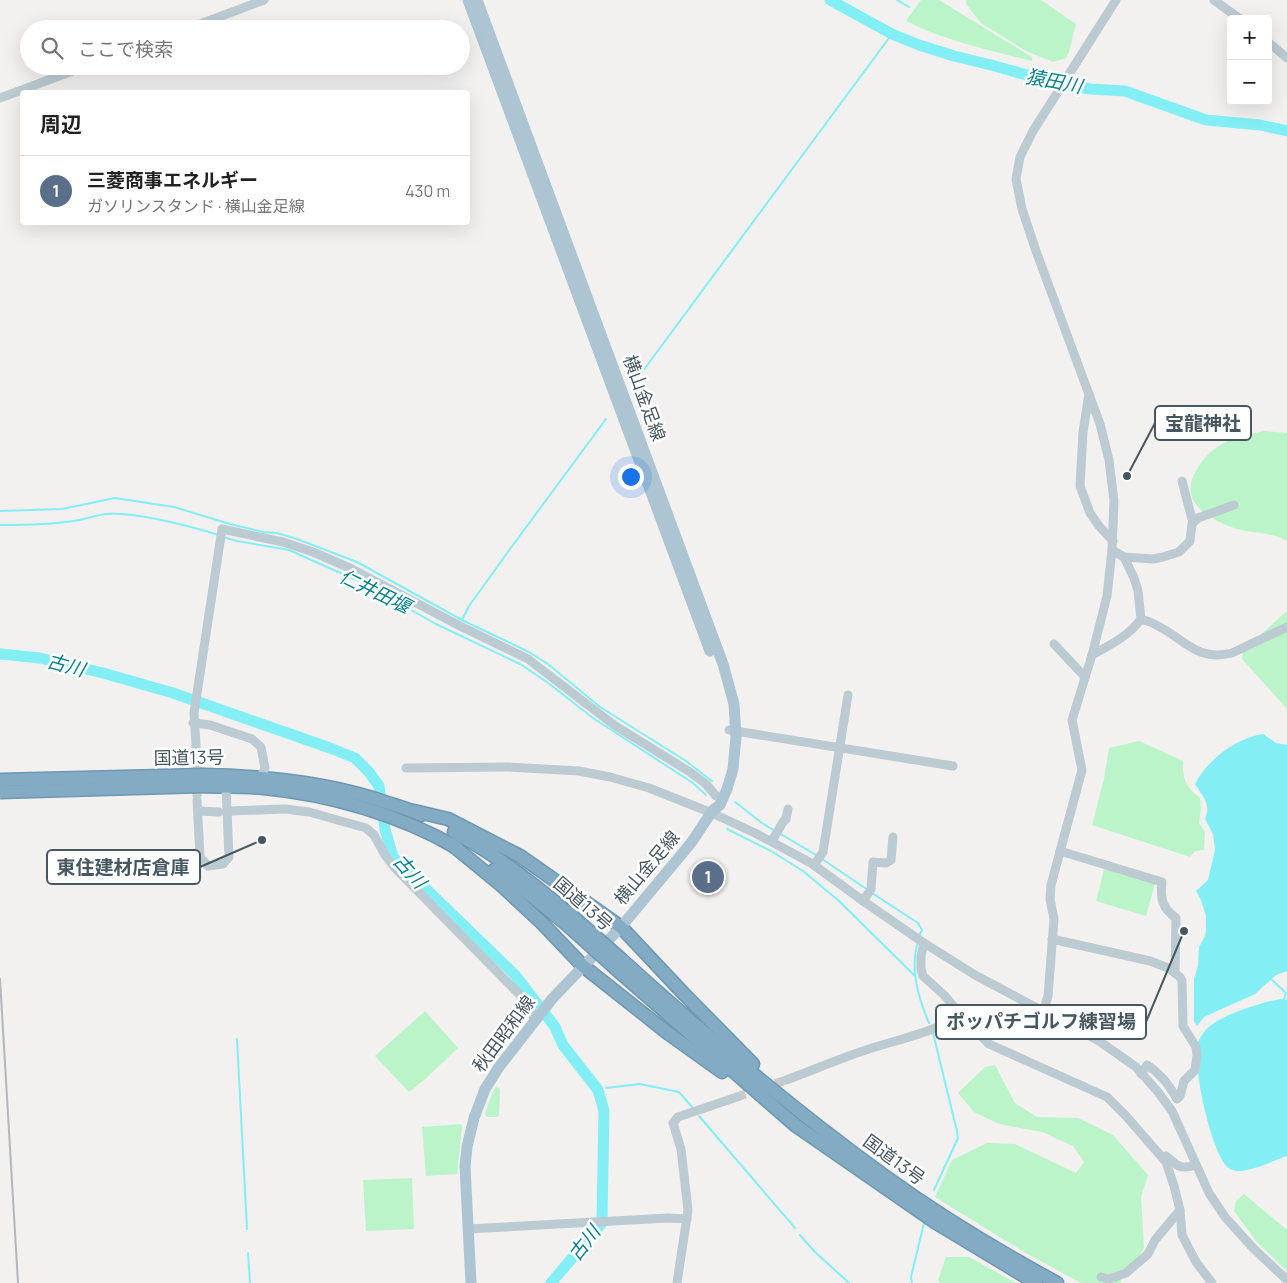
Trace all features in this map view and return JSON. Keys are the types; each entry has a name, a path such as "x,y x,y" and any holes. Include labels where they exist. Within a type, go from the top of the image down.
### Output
{"highway":[{"name":"国道13号","path":"0,792 261,777 325,786 414,811 495,855 523,875 569,920 795,1125 935,1222 1036,1283"},
{"name":"国道13号","path":"0,780 202,781 226,787 264,788 319,797 374,811 421,829 451,844 569,920"},
{"path":"414,811 448,820 520,856 621,927 732,1043 778,1088 801,1107 815,1123"},
{"path":"451,844 501,885 541,922 583,966 668,1034 795,1125"},
{"name":"国道13号","path":"618,964 815,1123 886,1177 942,1215 1010,1257 1057,1283"}],"main road":[{"name":"横山金足線","path":"468,0 719,676 732,730 735,756 729,785 720,805 712,811 691,843 621,927 583,966"},
{"name":"横山金足線","path":"477,0 723,664 734,704 726,766 712,811"},
{"name":"秋田昭和線","path":"471,1283 466,1167 467,1147 474,1118 490,1081 534,1021 583,966"}],"street":[{"path":"211,20 264,0"},
{"path":"1043,1012 1048,996 1054,919 1050,899 1051,884 1082,770 1072,720 1092,655 1107,596 1114,501 1112,479 1100,424 1022,209 1016,178 1020,157 1033,131 1116,0"},
{"path":"1214,0 1235,15"},
{"path":"1272,45 1287,58"},
{"path":"22,90 62,75"},
{"path":"0,98 20,91"},
{"path":"1089,394 1083,432 1080,486 1090,513 1112,546 1124,557 1134,578 1138,591 1141,619 1135,628 1092,655"},
{"path":"1124,557 1153,559 1163,557 1179,552 1190,541 1193,523 1182,481"},
{"path":"1193,523 1198,518 1234,505"},
{"path":"197,760 193,723 194,713 222,529 283,542 313,552 352,569 460,626 528,659 614,725 690,772 706,784 716,796"},
{"path":"1141,619 1157,625 1191,649 1211,655 1223,656 1287,626"},
{"path":"1054,644 1085,677"},
{"path":"818,861 848,695"},
{"path":"193,723 210,725 252,739 261,747 265,768 261,777"},
{"path":"732,730 953,766"},
{"path":"406,768 508,766 579,771 649,788 776,836 818,861 867,895 924,943 975,975 1116,1052 1136,1067 1172,1111 1209,1193 1225,1217 1252,1248 1287,1280"},
{"path":"197,800 200,857 208,866 223,864 229,857 226,787"},
{"path":"230,811 284,809 309,812 366,828 374,835 384,855 395,868 522,997 530,1008 534,1021"},
{"path":"776,836 786,819 788,809"},
{"path":"198,811 219,812"},
{"path":"867,895 873,862 886,863 891,860 893,837"},
{"path":"1060,851 1162,882 1161,900 1164,907 1176,918 1175,973"},
{"path":"1052,939 1150,961 1168,968 1182,982 1183,1026 1196,1047 1197,1064 1195,1070 1184,1081 1180,1096 1177,1098 1162,1076 1154,1069 1147,1065 1141,1074"},
{"path":"924,943 921,956 923,976 944,995 989,1044 1107,1097 1162,1157 1169,1168 1180,1210 1182,1235 1196,1262 1212,1283"},
{"path":"786,1080 866,1050 929,1030 960,1014"},
{"path":"677,1283 688,1210 681,1149 673,1124 678,1117 737,1097"},
{"path":"1162,1157 1166,1156 1180,1168 1196,1165"},
{"path":"1101,1277 1109,1280 1126,1273 1148,1254 1155,1240 1180,1210"},
{"path":"468,1230 668,1218 687,1219"}],"green space":[{"path":"921,0 939,0 1032,57 1032,61 952,40 906,21"},
{"path":"966,0 1041,0 1076,24 1066,58 1053,62 1026,51 981,23 966,4"},
{"path":"1265,431 1287,433 1287,541 1221,523 1197,506 1191,490 1192,480 1197,469 1218,446 1235,438"},
{"path":"1287,611 1287,709 1242,659 1244,645 1259,636"},
{"path":"1139,741 1183,761 1184,778 1191,790 1200,798 1199,823 1205,832 1204,850 1195,851 1190,857 1092,825 1104,779 1109,748"},
{"path":"1105,865 1156,880 1146,916 1096,901"},
{"path":"425,1011 458,1048 409,1092 375,1056"},
{"path":"995,1065 1015,1103 1037,1117 1078,1118 1113,1135 1148,1175 1141,1197 1144,1248 1133,1267 1115,1272 1122,1283 1081,1283 1024,1252 935,1197 952,1160 987,1143 1015,1144 1076,1173 1084,1162 1073,1146 1042,1132 999,1124 974,1112 958,1093 985,1067"},
{"path":"496,1086 500,1089 499,1115 497,1117 487,1117 485,1114"},
{"path":"461,1124 457,1174 426,1176 422,1127"},
{"path":"412,1178 414,1229 366,1231 363,1180"},
{"path":"1244,1194 1287,1230 1287,1271 1256,1241 1234,1211 1236,1201"},
{"path":"946,1257 969,1257 1016,1283 940,1283 938,1280"}],"water":[{"path":"1263,734 1276,743 1287,745 1287,971 1276,975 1255,994 1204,1017 1197,1026 1194,1021 1194,979 1198,966 1199,947 1205,936 1206,916 1196,891 1208,880 1215,850 1213,834 1205,819 1207,804 1195,784 1200,775 1223,751 1243,740"},
{"path":"1281,999 1287,1000 1287,1156 1252,1169 1232,1170 1225,1163 1211,1133 1198,1072 1198,1043 1205,1031 1219,1020 1252,1006"}],"waterway":[{"name":"猿田川","path":"830,0 892,34 954,56 1059,84 1090,89 1125,91 1206,120 1260,125 1287,131"},
{"path":"897,0 909,7"},
{"path":"637,379 892,34"},
{"path":"462,620 469,606 606,419"},
{"path":"0,511 62,509 115,498 174,507 230,524 297,539 357,562 462,620 529,652 548,664 600,707 686,761 712,781"},
{"name":"仁井田堰","path":"0,525 55,523 106,514 119,514 163,520 219,535"},
{"name":"仁井田堰","path":"223,537 289,550 363,583 436,624 520,664 547,682 593,718 693,783 706,795"},
{"name":"古川","path":"0,654 40,658 103,673 173,693 355,758 369,772 379,786 385,829 393,857 516,976 555,1027 563,1045 598,1090 604,1111 601,1224 551,1283"},
{"path":"735,802 775,831"},
{"path":"727,829 771,851 803,871 839,901 915,976"},
{"path":"779,833 816,855"},
{"path":"822,859 868,890"},
{"path":"872,893 918,923 922,930 920,934"},
{"path":"917,945 915,975 919,995 929,1023"},
{"path":"1272,980 1286,993 1284,999"},
{"path":"933,1033 958,1138 934,1190"},
{"path":"237,1039 247,1229"},
{"path":"606,1088 640,1084 679,1092 693,1108"},
{"path":"699,1116 795,1228"},
{"path":"912,1283 911,1277 924,1223"},
{"path":"800,1235 814,1251 849,1283"},
{"path":"248,1253 250,1283"}],"tunnel":[{"path":"197,761 197,800"},
{"path":"737,1097 786,1080"}],"railway":[{"path":"0,979 18,1283"}],"place":[{"name":"宝龍神社","path":"1127,476"},
{"name":"東住建材店倉庫","path":"262,840"},
{"name":"三菱商事エネルギー","path":"708,877"},
{"name":"ポッパチゴルフ練習場","path":"1184,931"}]}
